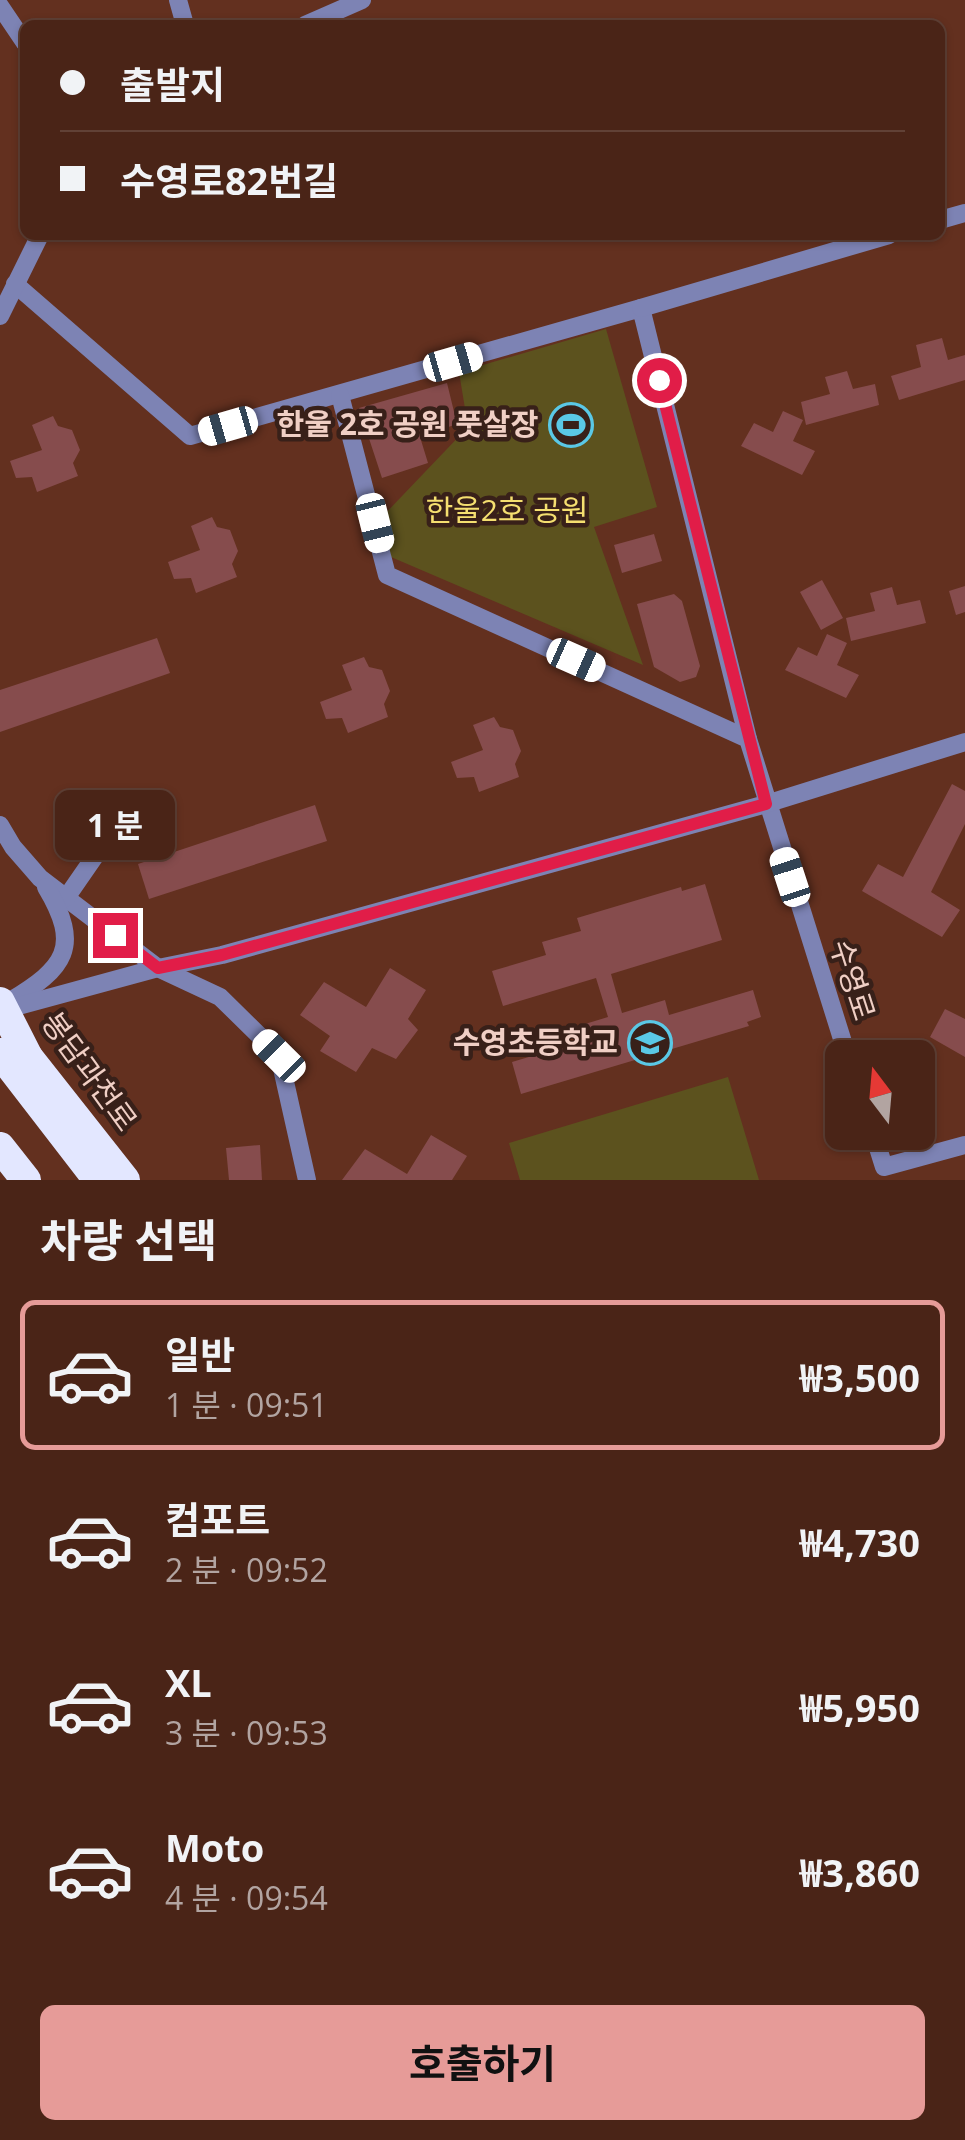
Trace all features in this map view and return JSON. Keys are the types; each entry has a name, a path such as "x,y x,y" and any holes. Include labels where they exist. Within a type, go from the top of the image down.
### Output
{"highway":[{"name":"봉담과천로","path":"0,1007 11,1057 125,1180"},
{"path":"11,1057 98,1180"},
{"path":"0,1147 26,1180"}],"street":[{"path":"316,20 362,0"},
{"path":"0,6 20,36"},
{"path":"0,316 37,240"},
{"path":"15,284 190,436 872,240"},
{"name":"수영로","path":"641,308 766,804 842,1040"},
{"path":"340,395 387,575 748,738"},
{"path":"0,1007 222,955 766,804 965,742"},
{"path":"66,898 120,820"},
{"path":"0,825 40,878 64,927 62,959 50,975 0,1007"},
{"path":"40,878 158,968 220,998 279,1056 307,1180"},
{"path":"879,1150 884,1167 965,1145"}],"green space":[{"name":"한울2호 공원","path":"606,329 657,507 594,527 643,665 391,557 381,518 468,427 459,372"},
{"path":"728,1077 759,1180 520,1180 509,1143"}],"building":[{"path":"942,338 948,360 965,355 965,380 899,400 891,376 921,367 916,345"},
{"path":"847,371 853,389 875,384 879,405 806,425 801,402 830,394 825,377"},
{"path":"447,383 457,424 420,437 428,463 382,478 359,408"},
{"path":"783,411 803,420 793,441 815,451 802,475 741,446 754,423 773,432"},
{"path":"53,416 58,426 72,430 80,450 73,463 78,476 37,492 32,477 16,478 10,461 42,450 32,425"},
{"path":"212,517 217,527 230,530 238,551 232,564 237,577 196,593 191,578 174,579 168,562 200,550 191,526"},
{"path":"654,534 662,561 622,573 614,545"},
{"path":"822,580 843,618 821,630 800,592"},
{"path":"965,586 965,612 956,615 949,591"},
{"path":"892,587 897,605 920,600 926,623 851,641 846,618 875,611 870,593"},
{"path":"674,594 682,601 700,666 696,677 680,682 654,667 637,604"},
{"path":"827,634 847,643 837,665 859,675 846,698 785,670 798,647 817,656"},
{"path":"157,638 170,673 0,732 0,690"},
{"path":"364,657 369,667 382,670 390,691 384,704 388,717 348,733 342,718 326,719 320,702 352,690 342,665"},
{"path":"494,717 500,727 513,730 521,751 515,764 519,777 479,792 474,777 457,778 451,762 483,750 473,725"},
{"path":"952,784 965,791 965,824 931,892 960,910 942,937 862,891 878,864 903,877"},
{"path":"315,805 327,841 149,899 138,864"},
{"path":"705,884 722,940 611,974 622,1013 665,1000 669,1015 753,990 761,1017 747,1022 749,1026 521,1094 512,1062 589,1039 585,1024 608,1017 596,978 503,1006 492,971 546,955 542,942 581,931 577,918 681,887 682,891"},
{"path":"390,968 426,990 408,1019 418,1030 396,1059 372,1048 356,1072 320,1051 330,1036 300,1015 324,982 366,1007"},
{"path":"945,1009 965,1019 965,1057 930,1037"},
{"path":"431,1135 467,1156 452,1180 342,1180 365,1149 407,1174"},
{"path":"260,1145 262,1180 229,1180 226,1148"}],"place":[{"name":"한울 2호 공원 풋살장","path":"571,425"},
{"name":"수영초등학교","path":"650,1043"}],"route":[{"path":"115,935 158,968 222,955 766,804 659,380"}]}
